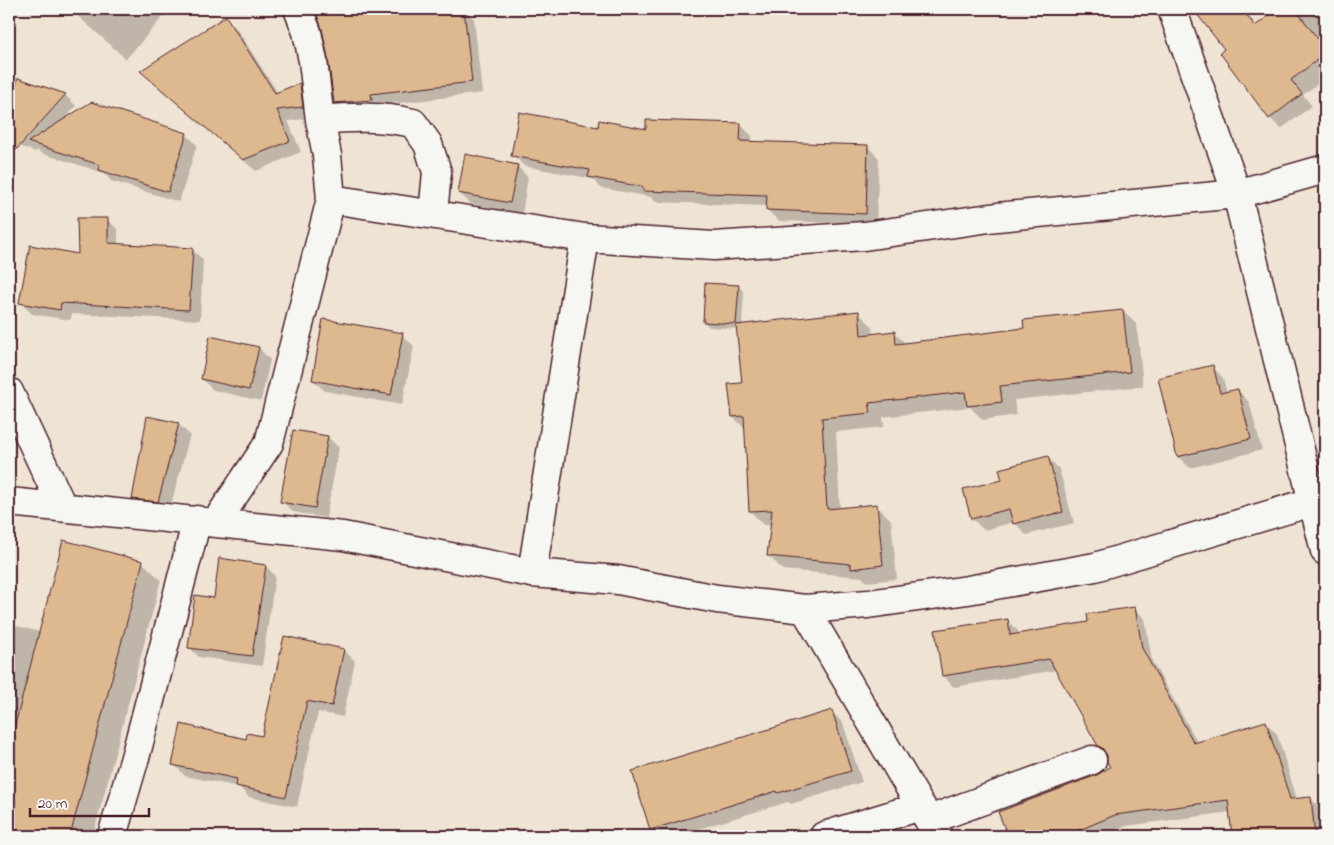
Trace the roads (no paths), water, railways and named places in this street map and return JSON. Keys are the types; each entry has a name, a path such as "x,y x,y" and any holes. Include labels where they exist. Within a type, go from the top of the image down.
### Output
{"street":[{"path":"112,836 206,521 269,444 330,199 327,155 320,120 313,61 298,9"},
{"path":"1172,9 1238,194 1320,500 1325,551"},
{"path":"320,120 362,117 394,119 413,123 428,144 437,172 433,214"},
{"path":"330,199 585,238 714,246 864,236 997,217 1238,194 1325,169"},
{"path":"532,573 585,238"},
{"path":"9,392 62,506"},
{"path":"9,502 343,536 532,573 618,580 718,599 805,609 868,604 968,590 1095,567 1320,500"},
{"path":"805,609 929,821"},
{"path":"824,836 929,821 1092,760"}]}
